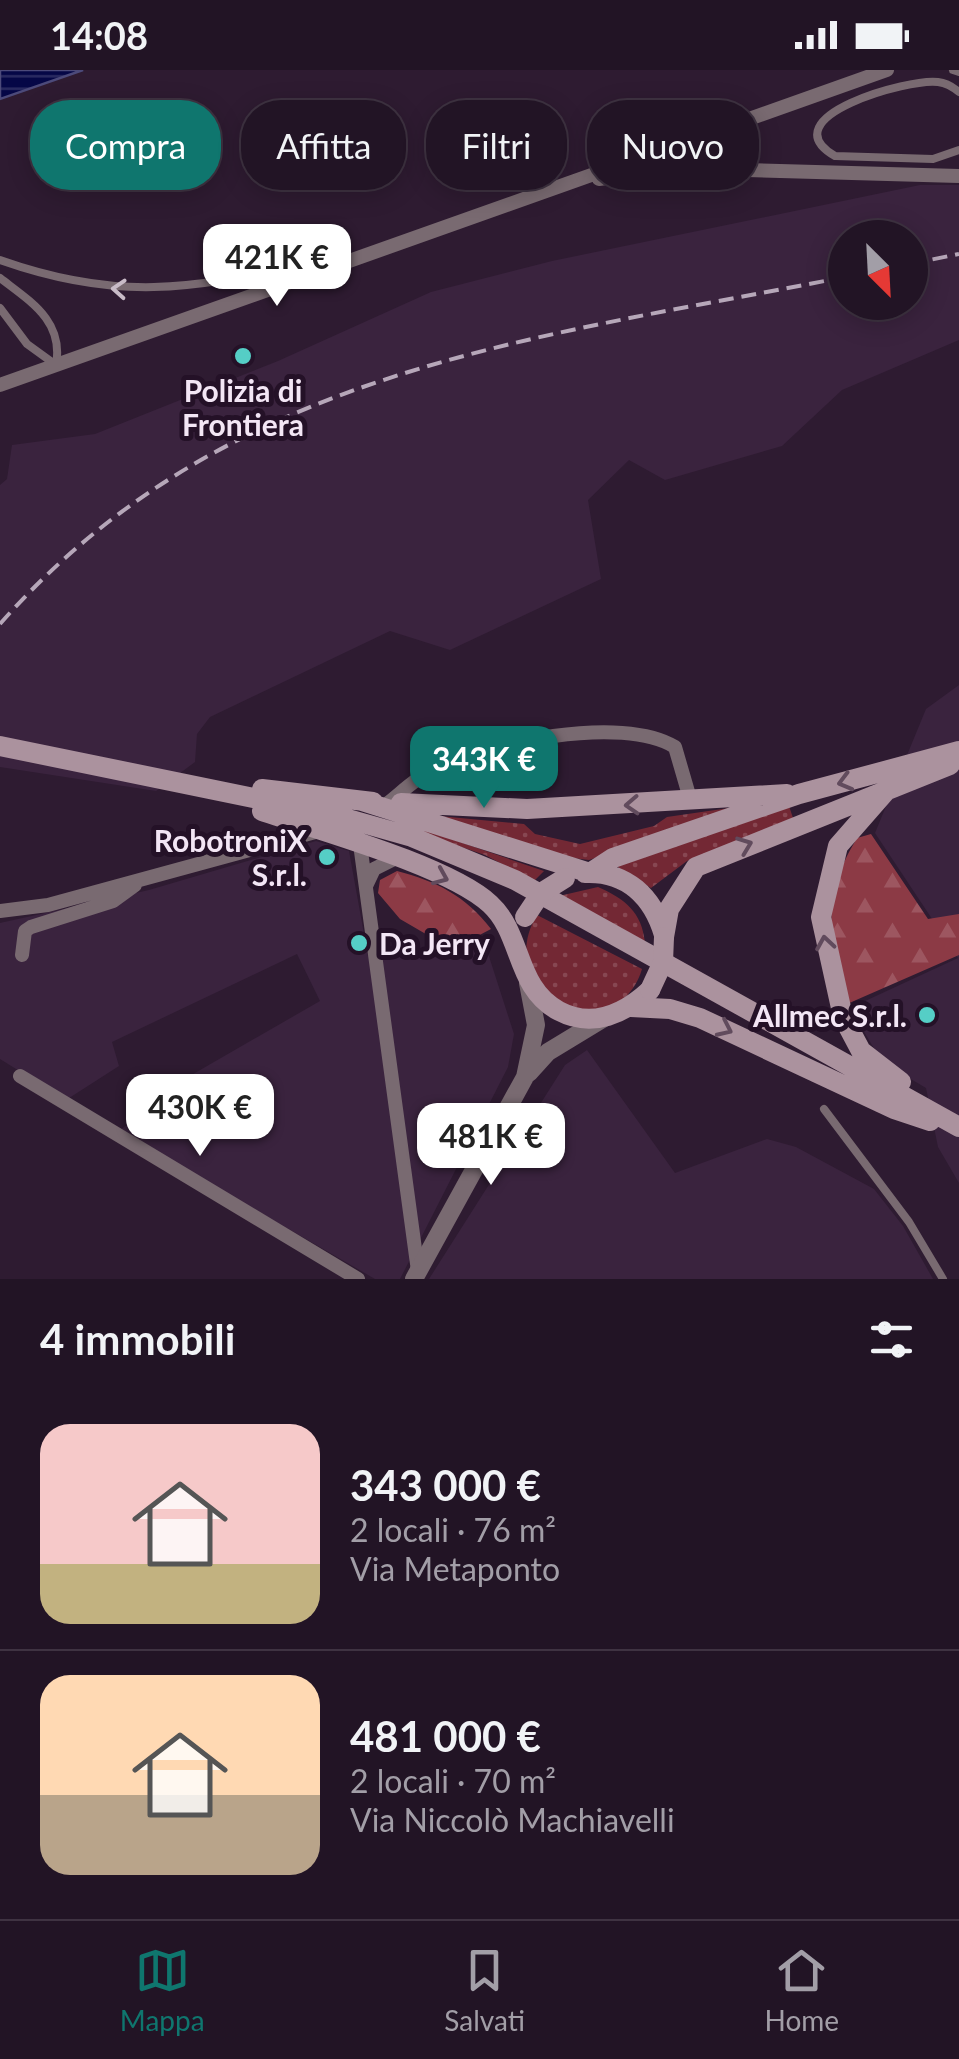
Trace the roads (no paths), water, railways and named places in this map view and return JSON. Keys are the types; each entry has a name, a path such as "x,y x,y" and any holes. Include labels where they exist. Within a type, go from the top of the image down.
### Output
{"main road":[{"path":"0,746 327,813 412,837 515,880 959,1127"},
{"path":"520,959 524,916 541,893 565,878 590,873 613,858 799,794 959,752"},
{"path":"184,784 360,844 453,881 489,902 502,918 528,983 560,1012 606,1018 631,1007 650,990 663,962 670,909 696,867 959,761"},
{"path":"184,784 362,801 526,809 799,794"},
{"path":"887,790 838,846 821,917 826,953 843,1017 860,1051 959,1127"},
{"path":"362,801 590,873 617,877 643,894 658,914 664,937"},
{"path":"631,1007 670,1009 700,1018 894,1110 959,1127"}],"street":[{"path":"759,114 887,70"},
{"path":"759,171 942,176 959,172"},
{"path":"0,385 587,176"},
{"path":"540,193 587,183"},
{"path":"388,802 432,770 468,758 541,739 601,734 662,739 674,747 691,802"},
{"path":"0,912 48,905 320,831"},
{"path":"360,844 416,1275"},
{"path":"366,886 374,869 396,858"},
{"path":"22,955 25,931 113,902 144,879"},
{"path":"525,1077 536,1025 528,983"},
{"path":"416,1275 525,1077 548,1052 606,1018"},
{"path":"20,1076 358,1279"}],"lane":[{"path":"959,92 940,82 922,82 841,107 825,115 819,124 818,138 822,149 849,157 933,159 959,150"},
{"path":"834,88 841,107"},
{"path":"847,174 849,157"},
{"path":"0,260 91,286 161,290 388,248"},
{"path":"0,278 52,324 58,342 56,365"},
{"path":"0,308 27,344 56,365"},
{"path":"824,1109 909,1222 943,1279"}],"railway":[{"path":"928,260 959,254"},
{"path":"0,624 88,538 183,471 283,418 389,378 499,347 828,280"}],"place":[{"name":"Polizia di Frontiera","path":"243,356"},
{"name":"RobotroniX S.r.l.","path":"327,857"},
{"name":"Da Jerry","path":"359,943"},
{"name":"Allmec S.r.l.","path":"927,1015"}]}
